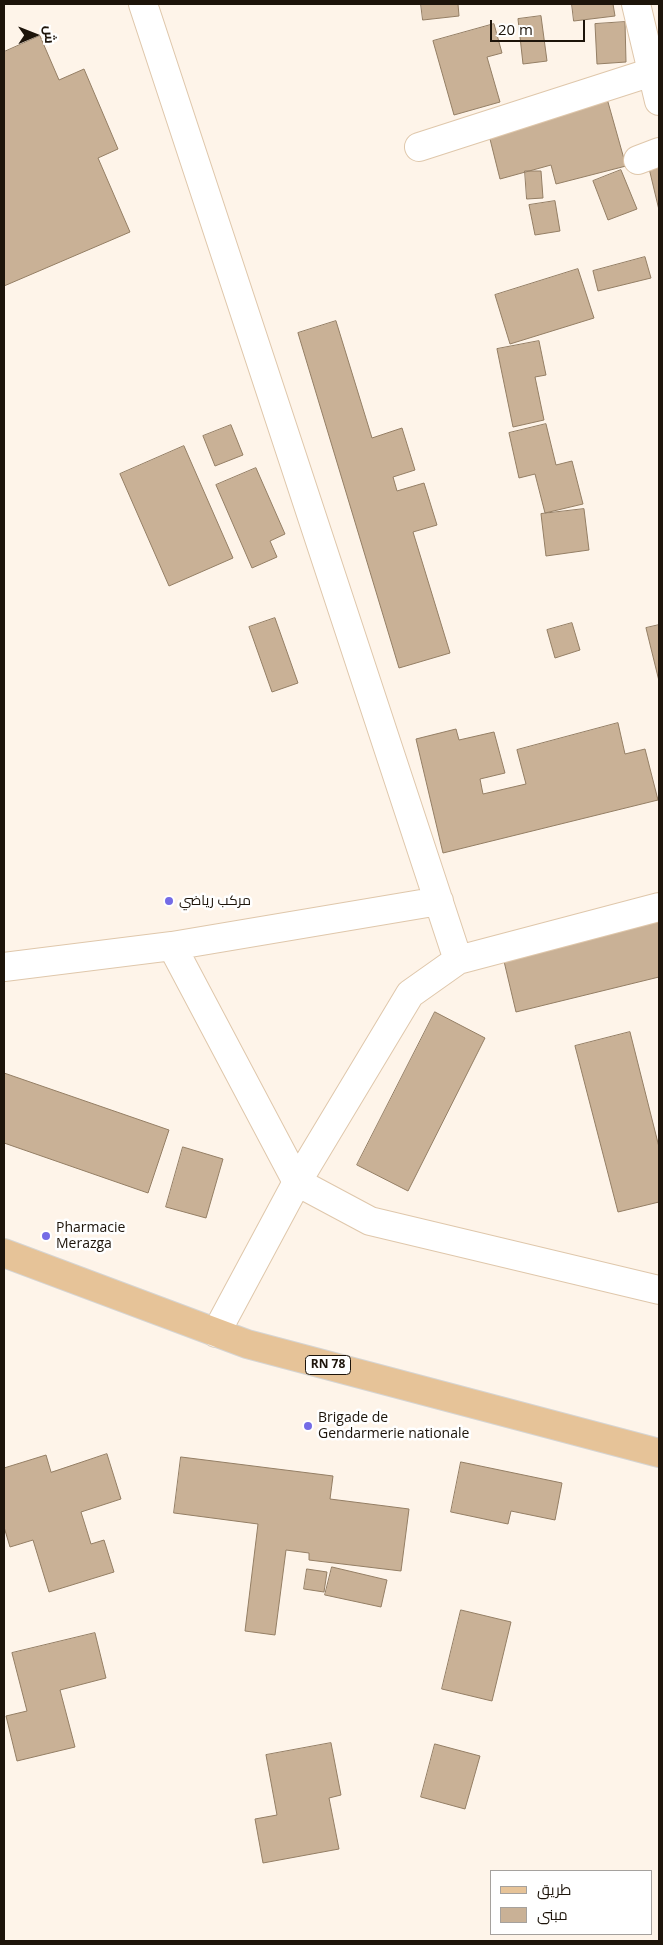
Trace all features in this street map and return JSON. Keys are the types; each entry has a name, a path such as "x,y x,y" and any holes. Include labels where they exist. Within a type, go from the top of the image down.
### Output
{"main road":[{"name":"RN 78","path":"4,1253 256,1347 659,1453"}],"street":[{"path":"143,4 458,960"},
{"path":"636,4 659,101"},
{"path":"418,148 652,72"},
{"path":"4,967 172,946 438,901"},
{"path":"216,1332 297,1182 410,994 458,960 659,907"},
{"path":"172,946 297,1182 370,1221 659,1290"}],"building":[{"path":"421,4 458,4 459,16 423,20"},
{"path":"572,4 613,4 615,16 574,21"},
{"path":"541,16 547,61 523,64 518,19"},
{"path":"625,22 626,62 597,64 595,24"},
{"path":"494,24 502,53 487,57 500,102 454,115 433,41"},
{"path":"40,36 59,80 84,69 118,149 98,158 130,232 4,286 4,52"},
{"path":"606,95 626,166 556,184 551,165 500,179 487,127"},
{"path":"659,161 659,210 648,164"},
{"path":"621,170 637,209 608,220 593,181"},
{"path":"525,171 541,171 543,198 527,199"},
{"path":"555,201 560,231 535,235 529,205"},
{"path":"645,257 651,278 598,291 593,271"},
{"path":"578,269 594,318 510,344 495,295"},
{"path":"336,321 372,438 402,428 415,470 393,477 397,491 424,483 437,525 413,532 450,653 399,668 298,333"},
{"path":"539,341 546,375 535,377 544,420 513,427 497,349"},
{"path":"546,424 556,465 572,461 583,504 545,513 535,474 519,478 509,433"},
{"path":"231,425 243,455 215,466 203,436"},
{"path":"184,446 233,558 169,586 120,474"},
{"path":"256,468 285,534 270,541 277,557 252,568 216,485"},
{"path":"584,509 589,550 546,556 541,514"},
{"path":"275,618 298,683 272,692 249,627"},
{"path":"572,623 580,650 555,658 547,630"},
{"path":"659,625 659,681 646,628"},
{"path":"618,723 625,754 645,749 658,800 443,853 416,739 456,729 459,740 494,732 505,773 480,779 483,794 526,784 517,750"},
{"path":"659,919 659,977 516,1012 503,957"},
{"path":"435,1012 485,1038 408,1191 357,1165"},
{"path":"630,1032 659,1147 659,1202 618,1212 575,1046"},
{"path":"4,1073 169,1130 148,1193 4,1143"},
{"path":"183,1147 223,1159 206,1218 166,1207"},
{"path":"107,1454 121,1499 81,1512 91,1544 104,1540 114,1572 49,1592 33,1540 10,1547 4,1527 4,1468 46,1455 51,1472"},
{"path":"181,1457 333,1476 330,1499 409,1509 401,1571 309,1560 309,1553 286,1550 275,1635 245,1631 258,1524 174,1513"},
{"path":"461,1462 562,1483 555,1520 511,1511 508,1524 451,1512"},
{"path":"332,1567 387,1580 381,1607 325,1595"},
{"path":"307,1569 327,1572 324,1592 304,1589"},
{"path":"461,1610 511,1622 492,1701 442,1689"},
{"path":"95,1633 106,1678 60,1690 75,1747 17,1761 6,1716 27,1711 12,1653"},
{"path":"331,1743 341,1795 329,1798 339,1849 263,1863 255,1819 277,1815 266,1755"},
{"path":"435,1744 480,1756 465,1809 421,1797"}],"place":[{"name":"مركب رياضي","path":"169,901"},
{"name":"Pharmacie Merazga","path":"46,1236"},
{"name":"Brigade de Gendarmerie nationale","path":"308,1426"}]}
